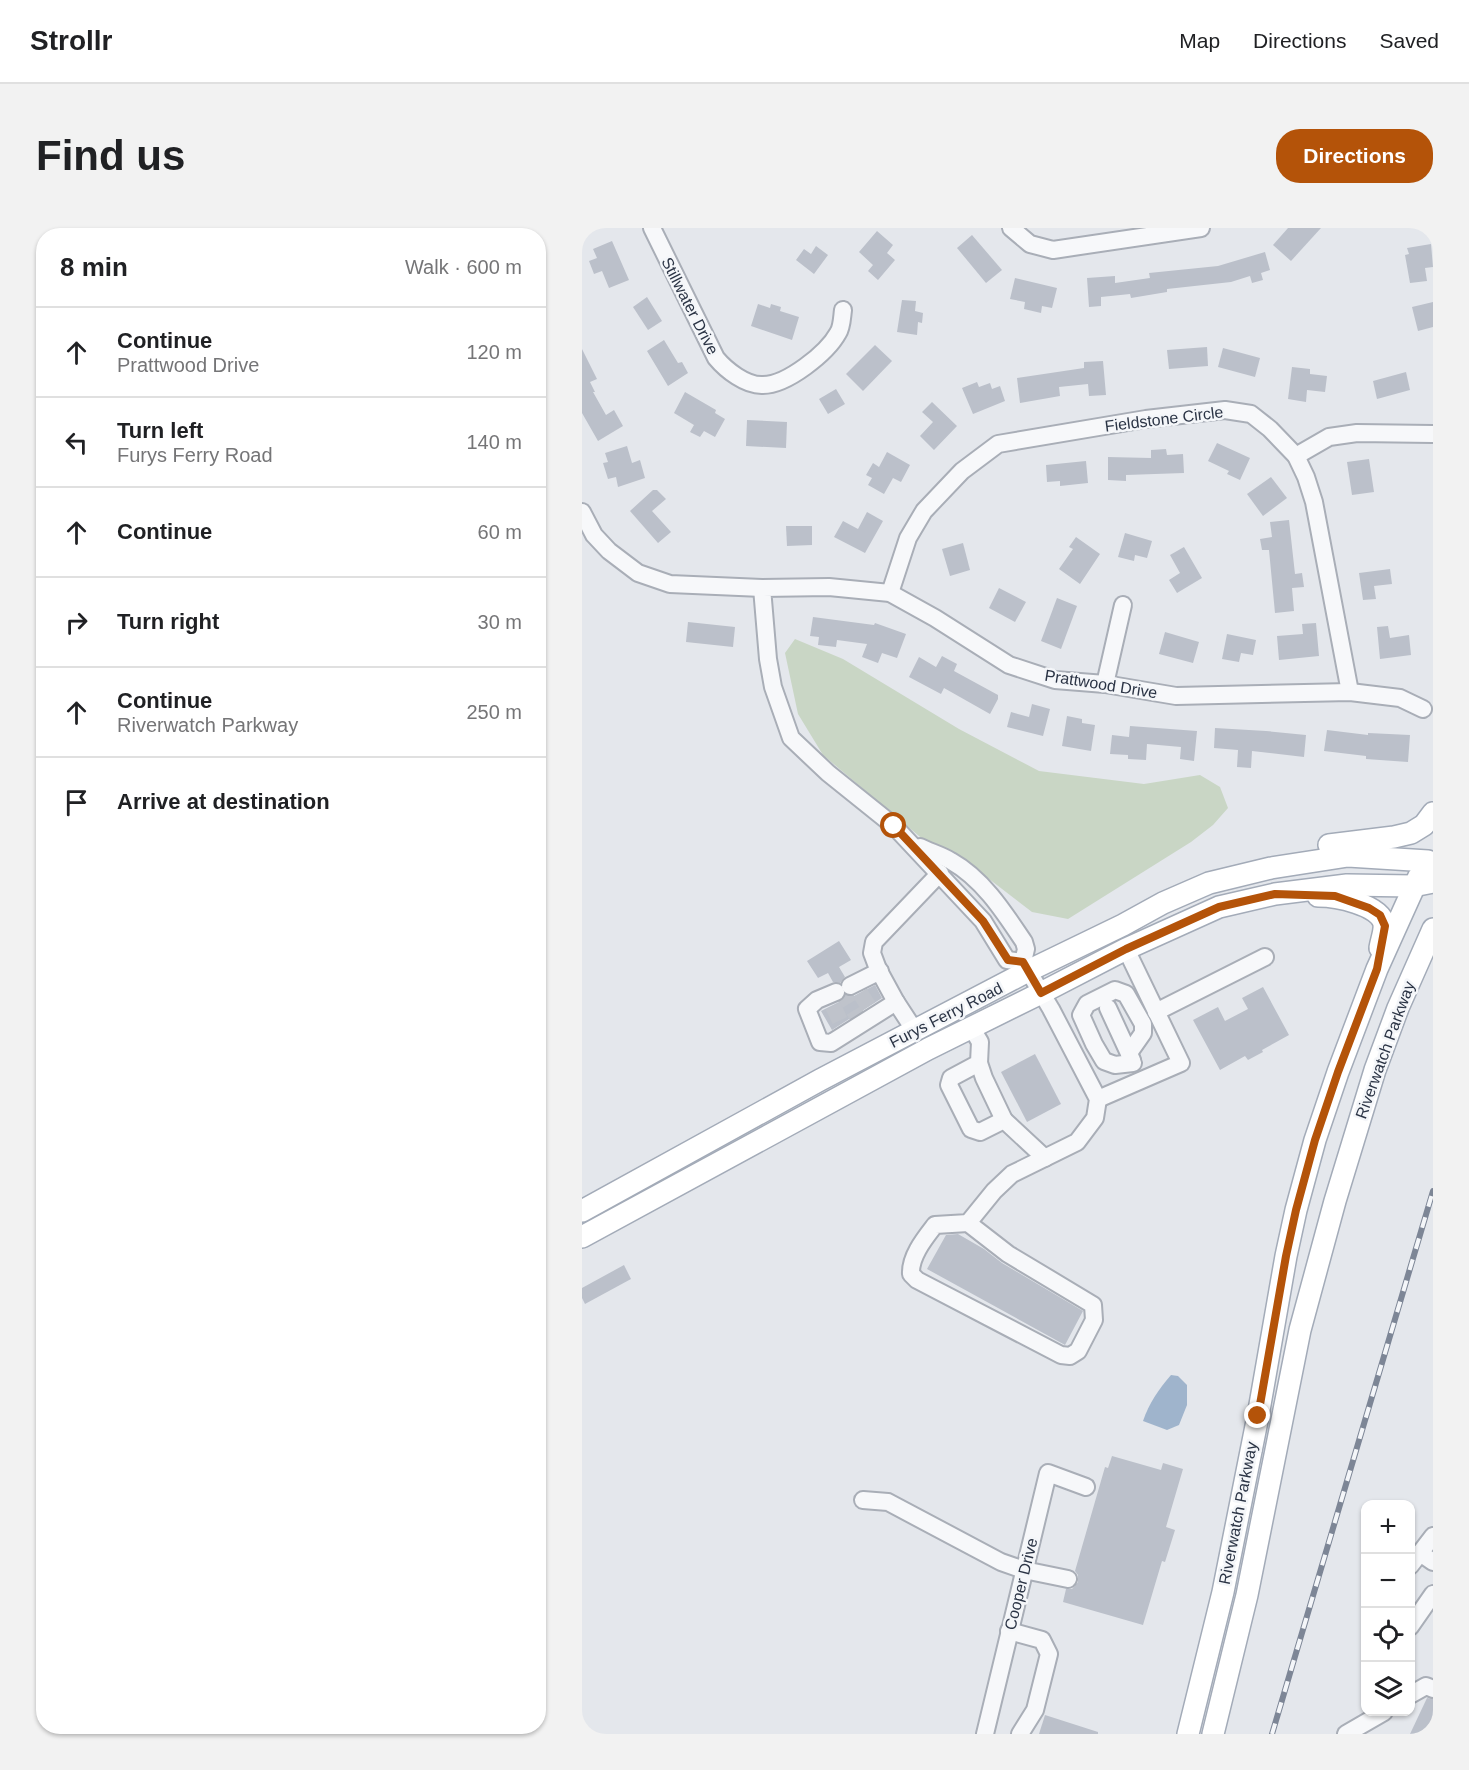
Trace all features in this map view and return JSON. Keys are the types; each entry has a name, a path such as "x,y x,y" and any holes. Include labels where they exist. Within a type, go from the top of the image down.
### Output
{"main road":[{"path":"1271,868 1296,849 1411,833 1424,825 1433,813"},
{"name":"Furys Ferry Road","path":"582,1211 915,1031 1026,966 1122,925 1163,903 1209,883 1271,868 1348,856 1431,858"},
{"name":"Riverwatch Parkway","path":"1188,1734 1223,1592 1258,1416 1286,1256 1315,1140 1377,969 1423,884 1431,858"},
{"name":"Furys Ferry Road","path":"582,1237 918,1054 1126,949 1219,907 1275,894 1347,885 1423,884"},
{"path":"1275,894 1335,896 1369,908 1380,915 1385,926 1377,969"},
{"name":"Riverwatch Parkway","path":"1213,1734 1247,1595 1300,1330 1335,1201 1375,1070 1398,1008 1433,929"}],"street":[{"name":"Stillwater Drive","path":"652,228 716,358 725,369 742,380 763,385 788,379 822,352 839,332 843,310"},
{"path":"1011,228 1030,244 1053,250 1201,228"},
{"name":"Fieldstone Circle","path":"890,593 908,538 924,511 962,471 998,444 1146,419 1225,410 1251,414 1270,429 1296,456 1306,477 1314,502 1350,692"},
{"path":"1296,456 1329,437 1357,433 1433,434"},
{"name":"Prattwood Drive","path":"582,512 588,539 638,573 670,584 762,588 829,587 890,593 935,618 1009,665 1055,680 1106,684 1176,696 1350,692 1400,698 1423,709"},
{"path":"762,588 768,659 773,687 791,738 828,773 894,826 983,921 1008,960 1026,966"},
{"path":"1106,684 1124,605"},
{"path":"911,843 952,861 998,902 1024,942 1026,966 1098,1099 1095,1118 1077,1142 1012,1174 994,1191 968,1223 935,1225 925,1237 910,1267 911,1274 918,1280 1061,1355 1070,1356 1078,1351 1094,1320 1093,1305 1008,1254 968,1223"},
{"path":"915,1031 896,1002 872,953 874,942 940,873"},
{"path":"1098,1099 1181,1062 1126,949"},
{"path":"1156,1012 1265,957"},
{"path":"831,1043 820,1042 807,1009 817,1000 843,993 879,971"},
{"path":"831,1043 844,1030 896,1002"},
{"path":"1108,1008 1142,1080"},
{"path":"971,1028 980,1042 979,1063 984,1078 1004,1120 1045,1158"},
{"path":"831,1043 844,1068"},
{"path":"979,1063 951,1078 949,1085 971,1129 980,1132 1004,1120"},
{"name":"Cooper Drive","path":"985,1734 1048,1473 1086,1486"},
{"path":"864,1500 888,1502 1001,1562 1024,1570 1068,1579"},
{"path":"1421,1560 1433,1536"},
{"path":"1415,1621 1433,1594"},
{"path":"1009,1631 1042,1640 1049,1654 1035,1710 1020,1734"},
{"path":"1415,1692 1426,1686 1433,1689"},
{"path":"1346,1734 1377,1716"}],"green space":[{"path":"795,639 843,659 959,729 1039,771 1144,784 1200,775 1220,787 1228,808 1213,825 1191,842 1068,919 1032,912 980,872 932,847 823,755 798,714 785,653"}],"water":[{"path":"1171,1375 1178,1376 1187,1385 1187,1405 1179,1425 1167,1430 1143,1421 1148,1408"}],"building":[{"path":"1288,228 1321,228 1291,261 1273,245"},
{"path":"877,231 893,245 887,253 895,260 878,280 868,271 873,265 859,252"},
{"path":"972,235 1002,270 986,283 957,248"},
{"path":"612,241 629,280 609,288 602,271 594,274 589,261 597,258 593,249"},
{"path":"1431,244 1433,267 1425,268 1427,281 1410,283 1405,255 1409,254 1407,248"},
{"path":"816,246 828,255 814,274 796,260 804,249 811,254"},
{"path":"1265,252 1270,270 1261,273 1263,280 1252,283 1250,276 1231,282 1167,289 1167,292 1131,298 1130,294 1101,297 1101,306 1089,307 1087,278 1115,276 1115,283 1150,278 1149,273 1218,266"},
{"path":"1015,278 1057,288 1052,308 1042,306 1041,313 1024,309 1025,302 1010,299"},
{"path":"647,297 662,321 648,330 633,307"},
{"path":"902,300 916,301 915,311 923,313 922,323 918,322 917,335 897,332"},
{"path":"1433,302 1433,327 1418,331 1412,307"},
{"path":"758,304 770,308 771,304 781,307 780,311 799,317 792,340 751,326"},
{"path":"664,340 678,363 682,362 688,373 668,386 647,351"},
{"path":"875,345 892,361 863,391 846,374"},
{"path":"1207,347 1208,366 1169,369 1167,350"},
{"path":"1223,348 1260,358 1255,377 1218,367"},
{"path":"582,349 597,379 590,382 595,392 593,392 606,415 614,410 623,426 598,441 582,413"},
{"path":"1103,361 1106,395 1089,396 1088,384 1059,387 1060,396 1020,403 1017,378 1084,368 1084,362"},
{"path":"1292,367 1310,369 1310,374 1327,376 1325,392 1307,390 1306,402 1288,399"},
{"path":"1406,372 1410,390 1377,399 1373,381"},
{"path":"977,382 979,387 990,383 992,389 1000,386 1005,401 973,414 962,388"},
{"path":"836,389 845,404 828,414 819,399"},
{"path":"685,392 716,410 715,413 725,419 715,437 704,431 700,437 690,432 694,425 674,413"},
{"path":"932,402 957,426 934,450 920,436 933,422 922,412"},
{"path":"747,420 787,422 786,448 746,446"},
{"path":"1217,443 1250,458 1240,480 1227,474 1229,471 1208,461"},
{"path":"627,446 632,463 640,460 645,478 618,487 616,477 608,479 603,463 608,462 605,453"},
{"path":"1166,449 1167,455 1183,454 1184,473 1126,475 1126,481 1108,480 1108,457 1151,458 1151,450"},
{"path":"887,452 910,465 901,482 893,478 884,494 868,485 872,478 866,475 873,463 879,467"},
{"path":"1369,459 1374,492 1352,495 1347,462"},
{"path":"1086,461 1088,483 1060,486 1060,481 1047,482 1046,465"},
{"path":"1271,477 1287,498 1263,516 1247,494"},
{"path":"653,490 657,490 666,499 652,511 671,532 658,543 630,511"},
{"path":"867,512 883,521 865,553 834,537 843,521 858,529"},
{"path":"1289,520 1295,574 1302,573 1304,587 1292,588 1294,611 1275,613 1269,550 1262,550 1260,539 1272,537 1270,522"},
{"path":"786,526 812,526 812,545 787,546"},
{"path":"1125,533 1152,541 1147,558 1135,555 1134,561 1118,557"},
{"path":"1076,537 1100,554 1080,584 1059,569 1073,549 1069,547"},
{"path":"963,543 970,570 950,576 942,549"},
{"path":"1184,547 1202,578 1177,593 1169,580 1180,573 1170,555"},
{"path":"1390,569 1392,584 1374,586 1376,599 1363,600 1359,573"},
{"path":"999,588 1026,602 1015,622 989,608"},
{"path":"1057,598 1077,606 1061,649 1041,641"},
{"path":"813,617 874,625 875,623 906,634 897,658 882,653 878,663 862,657 867,644 837,640 836,647 818,645 819,637 810,636"},
{"path":"688,622 735,627 733,647 686,642"},
{"path":"1316,623 1319,656 1279,660 1277,636 1303,634 1302,624"},
{"path":"1388,626 1390,638 1409,635 1411,655 1380,659 1377,627"},
{"path":"1165,632 1199,642 1193,663 1159,654"},
{"path":"1227,634 1256,640 1253,655 1241,653 1239,662 1222,659"},
{"path":"942,656 957,664 954,671 998,695 990,714 944,688 941,694 909,677 919,657 936,667"},
{"path":"1032,704 1050,709 1043,736 1007,727 1011,712 1029,717"},
{"path":"1067,716 1082,719 1082,723 1095,725 1091,751 1062,746"},
{"path":"1130,726 1197,731 1194,761 1180,759 1181,747 1147,744 1146,760 1128,759 1128,755 1110,754 1112,735 1129,737"},
{"path":"1215,728 1306,735 1304,757 1252,751 1251,768 1237,767 1238,750 1214,748"},
{"path":"1327,730 1368,735 1368,733 1410,735 1408,762 1366,759 1366,756 1324,751"},
{"path":"839,941 851,960 839,967 845,977 840,983 833,982 828,973 818,978 807,961"},
{"path":"875,985 882,998 832,1030 821,1011 841,1001 846,995 854,996"},
{"path":"1263,987 1289,1035 1248,1060 1245,1056 1220,1070 1193,1020 1218,1007 1225,1021 1248,1009 1242,998"},
{"path":"1035,1054 1061,1104 1027,1122 1001,1072"},
{"path":"958,1234 1083,1311 1065,1345 927,1269 946,1235"},
{"path":"624,1265 631,1279 585,1304 582,1298 582,1288"},
{"path":"1112,1456 1161,1470 1163,1463 1183,1469 1166,1527 1175,1530 1165,1562 1162,1561 1143,1625 1063,1602 1066,1589 1072,1589 1078,1582 1078,1575 1075,1571 1105,1467 1108,1468"},
{"path":"1427,1698 1433,1699 1433,1734 1410,1734"},
{"path":"1045,1715 1098,1732 1098,1734 1039,1734"}],"tunnel":[{"path":"841,990 857,1016"},
{"path":"860,993 871,1010"},
{"path":"833,1006 842,1025"}],"railway":[{"path":"1272,1734 1433,1191"}],"route":[{"path":"894,826 983,921 1008,960 1023,962 1041,993 1126,949 1219,907 1275,894 1335,896 1369,908 1380,915 1385,926 1377,969 1315,1140 1296,1210 1258,1416"}]}
